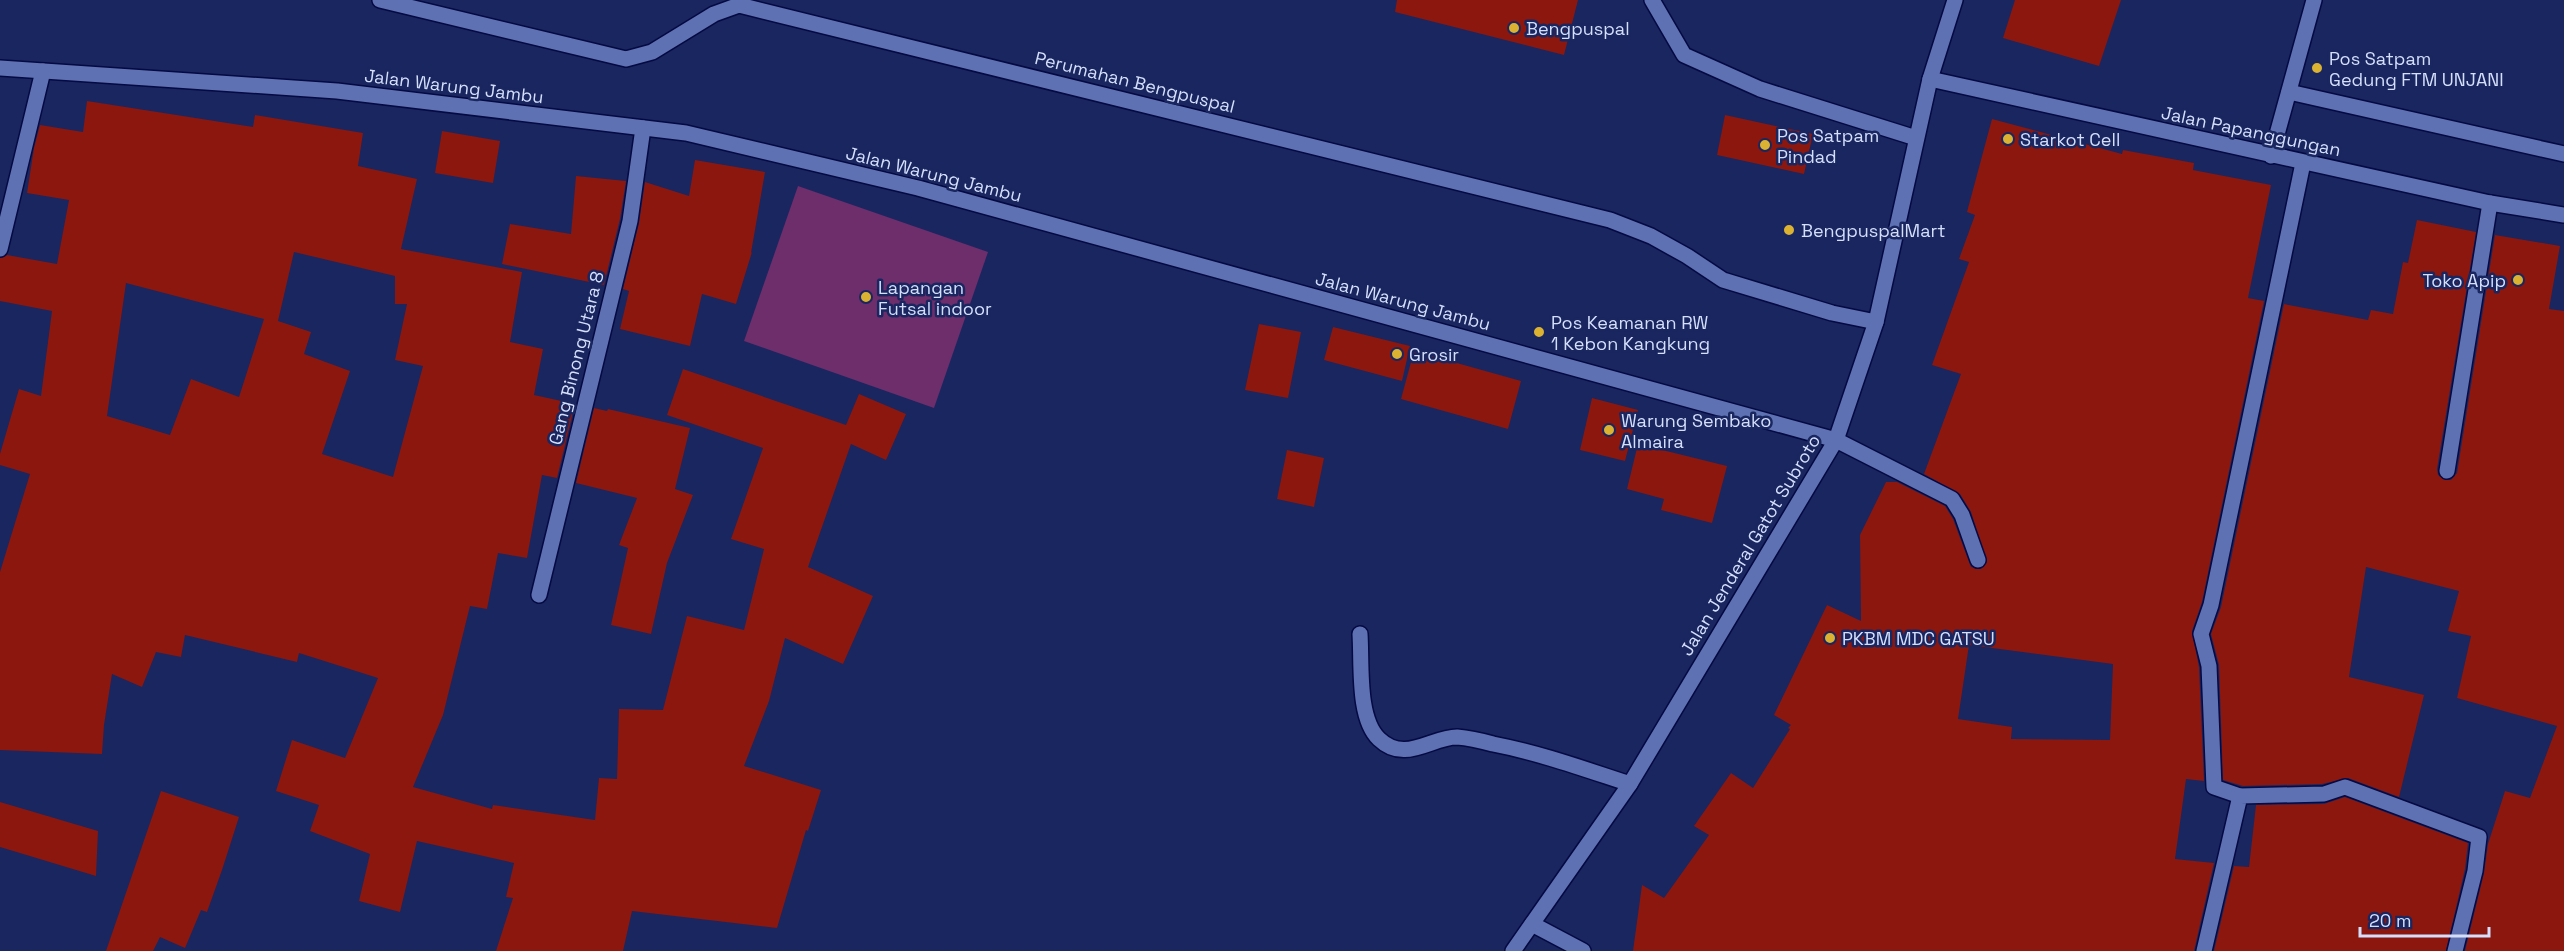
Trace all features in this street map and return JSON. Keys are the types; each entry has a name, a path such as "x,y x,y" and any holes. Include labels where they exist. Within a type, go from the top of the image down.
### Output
{"street":[{"name":"Perumahan Bengpuspal","path":"380,0 626,60 652,52 714,14 739,5 1611,220 1651,236 1723,280 1832,313 1876,322"},
{"path":"1652,0 1684,55 1760,89 1916,138"},
{"name":"Jalan Jenderal Gatot Subroto","path":"1513,951 1630,784 1838,433 1876,322 1930,79 1954,0"},
{"path":"2271,156 2314,0"},
{"name":"Jalan Warung Jambu","path":"0,68 337,91 686,133 918,188 1838,433 1952,499 1962,515 1978,560"},
{"path":"0,249 44,71"},
{"name":"Jalan Papanggungan","path":"1930,79 2303,163 2490,203 2564,215"},
{"path":"2289,92 2564,154"},
{"name":"Gang Binong Utara 8","path":"539,595 630,221 643,128"},
{"path":"2303,163 2211,604 2201,634 2209,666 2214,787 2240,796 2324,794 2345,787 2479,837 2475,871 2455,951"},
{"path":"2447,471 2490,203"},
{"path":"1360,634 1365,717 1372,732 1381,741 1394,748 1413,749 1448,737 1462,738 1535,752 1630,784"},
{"path":"2204,951 2240,796"},
{"path":"1532,924 1583,951"}],"shaded area":[{"name":"Lapangan Futsal indoor","path":"798,186 988,252 934,408 744,341"}],"building":[{"name":"Bengpuspal","path":"1397,0 1578,0 1564,55 1395,12"},
{"path":"2015,0 2121,0 2099,66 2003,38"},
{"path":"87,101 253,127 255,115 363,133 358,166 417,179 401,249 522,272 510,342 543,349 534,395 575,404 557,478 542,475 527,558 498,553 487,609 470,606 443,715 413,787 492,809 493,805 595,820 599,778 617,779 619,709 663,710 687,616 744,630 764,549 731,539 763,448 667,415 683,369 846,425 859,394 906,414 886,460 851,444 808,567 873,596 843,664 785,638 769,701 744,766 821,790 808,831 806,830 777,928 632,911 623,951 496,951 513,898 506,897 514,863 417,841 400,912 359,901 370,854 310,831 319,805 276,791 292,740 345,758 378,678 299,653 297,662 185,635 181,657 156,652 142,687 112,674 102,754 0,750 0,572 30,474 0,465 0,454 19,389 41,396 52,311 0,301 0,258 7,255 57,264 69,200 27,193 34,148 40,125 83,132","holes":["294,252 395,276 395,304 407,304 395,360 423,366 393,477 322,454 350,371 304,354 311,332 278,321","126,283 264,319 239,397 191,379 170,435 107,416"]},
{"name":"Pos Satpam Pindad","path":"1725,115 1813,134 1804,174 1717,155"},
{"path":"1992,119 2122,154 2123,150 2194,163 2193,170 2271,185 2248,298 2264,301 2202,602 2192,631 2199,667 2204,781 2186,779 2175,859 2214,863 2194,951 1633,951 1642,885 1664,898 1709,835 1694,826 1731,773 1753,788 1790,729 1788,728 1791,725 1774,715 1827,605 1861,621 1860,535 1886,482 1897,482 1945,506 1953,519 1971,567 1981,569 1987,562 1971,512 1960,494 1924,474 1961,374 1932,365 1969,262 1959,259 1975,215 1967,212","holes":["1969,645 2113,664 2110,740 2011,739 2012,727 1958,719"]},
{"path":"442,131 500,141 493,183 435,173"},
{"path":"695,160 765,172 752,252 736,304 702,294 690,346 620,329 629,291 623,289 639,223 645,182 689,196"},
{"path":"576,176 626,181 620,219 604,285 502,264 510,224 571,234"},
{"path":"2417,220 2476,232 2437,469 2438,475 2445,480 2451,480 2457,473 2495,235 2560,246 2549,309 2564,311 2564,951 2465,951 2484,873 2488,844 2505,791 2530,798 2557,726 2457,698 2471,636 2448,631 2459,591 2366,567 2349,677 2424,695 2399,797 2348,778 2322,784 2243,786 2223,780 2219,665 2211,634 2221,607 2284,304 2368,320 2371,310 2393,314 2403,262 2408,263"},
{"path":"1259,324 1301,332 1288,398 1245,390"},
{"path":"1333,327 1410,346 1402,381 1324,360"},
{"path":"1414,351 1521,381 1508,429 1401,399"},
{"name":"Warung Sembako Almaira","path":"1592,398 1638,410 1625,461 1580,450"},
{"path":"594,408 607,411 608,409 690,428 675,489 693,495 667,563 651,634 611,625 628,548 619,545 637,498 576,483"},
{"path":"1638,444 1727,466 1712,523 1661,510 1664,499 1627,489"},
{"path":"1287,450 1324,458 1314,507 1277,499"},
{"path":"161,791 239,817 222,870 207,912 201,910 185,948 160,937 153,951 106,951"},
{"path":"2345,797 2468,843 2465,869 2446,951 2214,951 2234,866 2249,867 2256,805 2324,804"},
{"path":"0,802 98,831 96,876 0,847"}],"place":[{"name":"Bengpuspal","path":"1514,28"},
{"name":"Pos Satpam Gedung FTM UNJANI","path":"2317,68"},
{"name":"Starkot Cell","path":"2008,139"},
{"name":"Pos Satpam Pindad","path":"1765,145"},
{"name":"BengpuspalMart","path":"1789,230"},
{"name":"Toko Apip","path":"2518,280"},
{"name":"Lapangan Futsal indoor","path":"866,297"},
{"name":"Pos Keamanan RW 1 Kebon Kangkung","path":"1539,332"},
{"name":"Grosir","path":"1397,354"},
{"name":"Warung Sembako Almaira","path":"1609,430"},
{"name":"PKBM MDC GATSU","path":"1830,638"}]}
